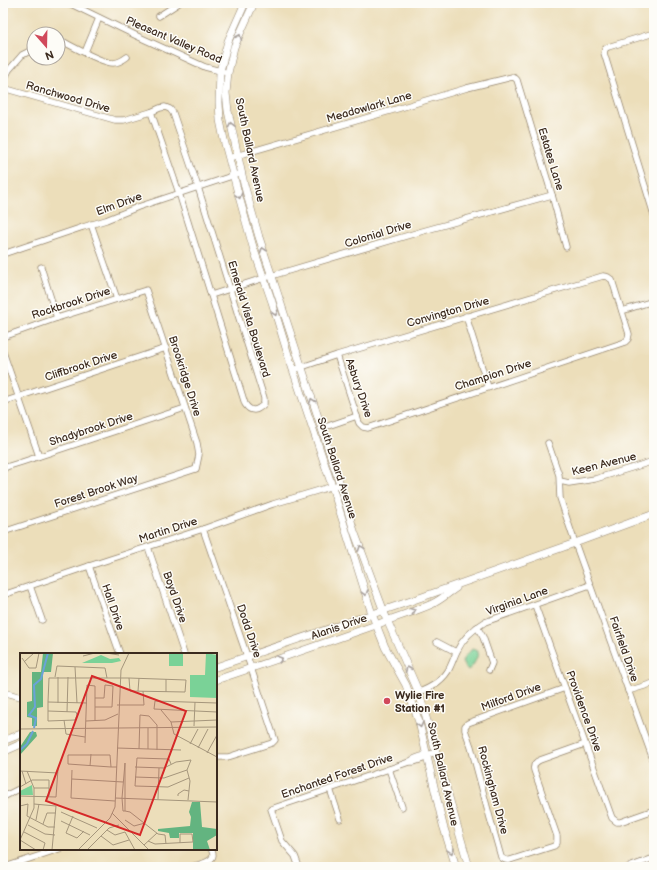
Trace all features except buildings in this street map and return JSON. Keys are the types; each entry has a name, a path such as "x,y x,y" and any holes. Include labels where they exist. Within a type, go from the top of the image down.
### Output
{"main road":[{"name":"South Ballard Avenue","path":"245,3 228,41 220,71 218,102 220,120 233,175 253,247 332,486 372,614 385,646 406,685 419,722 443,825 456,867"},
{"name":"South Ballard Avenue","path":"254,3 234,47 228,73 226,93 228,111 242,174 259,237 322,428 354,531 387,620 418,692 469,867"},
{"name":"Alanis Drive","path":"217,667 465,582 654,514"},
{"name":"Alanis Drive","path":"217,680 376,625 431,604 441,599 465,582"},
{"path":"3,741 20,734"},
{"path":"3,752 20,744"}],"street":[{"name":"Pleasant Valley Road","path":"69,3 205,67 228,73"},
{"path":"159,16 179,3"},
{"path":"85,52 99,18"},
{"path":"653,35 611,46 605,49 604,53 652,200 654,215"},
{"path":"66,43 102,60 112,63 120,62 127,57"},
{"path":"3,82 9,70 22,55 26,53"},
{"name":"Meadowlark Lane","path":"229,158 467,88 512,77 515,78"},
{"name":"Estates Lane","path":"515,78 517,80 552,195 566,247"},
{"name":"Ranchwood Drive","path":"3,88 115,120 124,120 151,112"},
{"name":"Emerald Vista Boulevard","path":"165,107 170,109 173,113 198,187 264,398 264,404 260,408 254,410 248,408 245,404 151,112 165,107"},
{"name":"Elm Drive","path":"3,254 233,175 242,174"},
{"name":"Colonial Drive","path":"211,295 423,231 552,195"},
{"path":"90,224 117,299"},
{"path":"40,267 57,318"},
{"name":"Convington Drive","path":"293,370 337,355 603,276 612,280 622,310"},
{"name":"Rockbrook Drive","path":"3,336 146,290"},
{"name":"Brookridge Drive","path":"146,290 196,443 199,455 196,469"},
{"path":"622,310 650,302"},
{"name":"Champion Drive","path":"363,427 368,428 625,342 628,339 629,334 622,310"},
{"path":"466,316 488,387"},
{"name":"Cliffbrook Drive","path":"3,402 166,348"},
{"path":"3,352 39,456"},
{"name":"Asbury Drive","path":"337,355 359,423 363,427"},
{"name":"Shadybrook Drive","path":"3,470 39,456 185,408"},
{"path":"322,428 357,416"},
{"name":"Fairfield Drive","path":"548,443 559,475 560,498 654,762"},
{"name":"Keen Avenue","path":"560,481 569,483 595,479 654,461"},
{"name":"Forest Brook Way","path":"3,532 196,469"},
{"name":"Martin Drive","path":"3,595 203,529 273,504 340,484"},
{"name":"Dodd Drive","path":"203,529 275,740 272,743 228,757 217,757"},
{"name":"Boyd Drive","path":"148,547 184,653"},
{"name":"Hall Drive","path":"88,566 120,653"},
{"name":"Virginia Lane","path":"410,695 433,686 441,679 448,671 461,643 468,634 485,622 590,585"},
{"path":"30,586 42,620"},
{"name":"Providence Drive","path":"535,605 612,818 617,822 620,822 654,810"},
{"path":"477,627 484,637 492,662 489,670"},
{"path":"437,642 456,652"},
{"path":"628,691 654,683"},
{"name":"Milford Drive","path":"465,726 468,723 565,688"},
{"path":"3,692 20,697"},
{"name":"Rockingham Drive","path":"465,726 501,857 508,861 554,846 558,841 534,770 534,765 537,761 585,744"},
{"name":"Enchanted Forest Drive","path":"299,867 295,856 282,841 271,809 409,762 422,755 436,752"},
{"path":"389,769 402,807"},
{"path":"3,797 20,788"},
{"path":"330,789 340,819"},
{"path":"5,867 56,850"},
{"path":"191,867 209,861 213,855 212,850"},
{"path":"629,867 654,858"}],"green space":[{"path":"472,649 478,651 478,653 474,664 468,670 462,662"}],"place":[{"name":"Wylie Fire Station #1","path":"387,701"}]}
